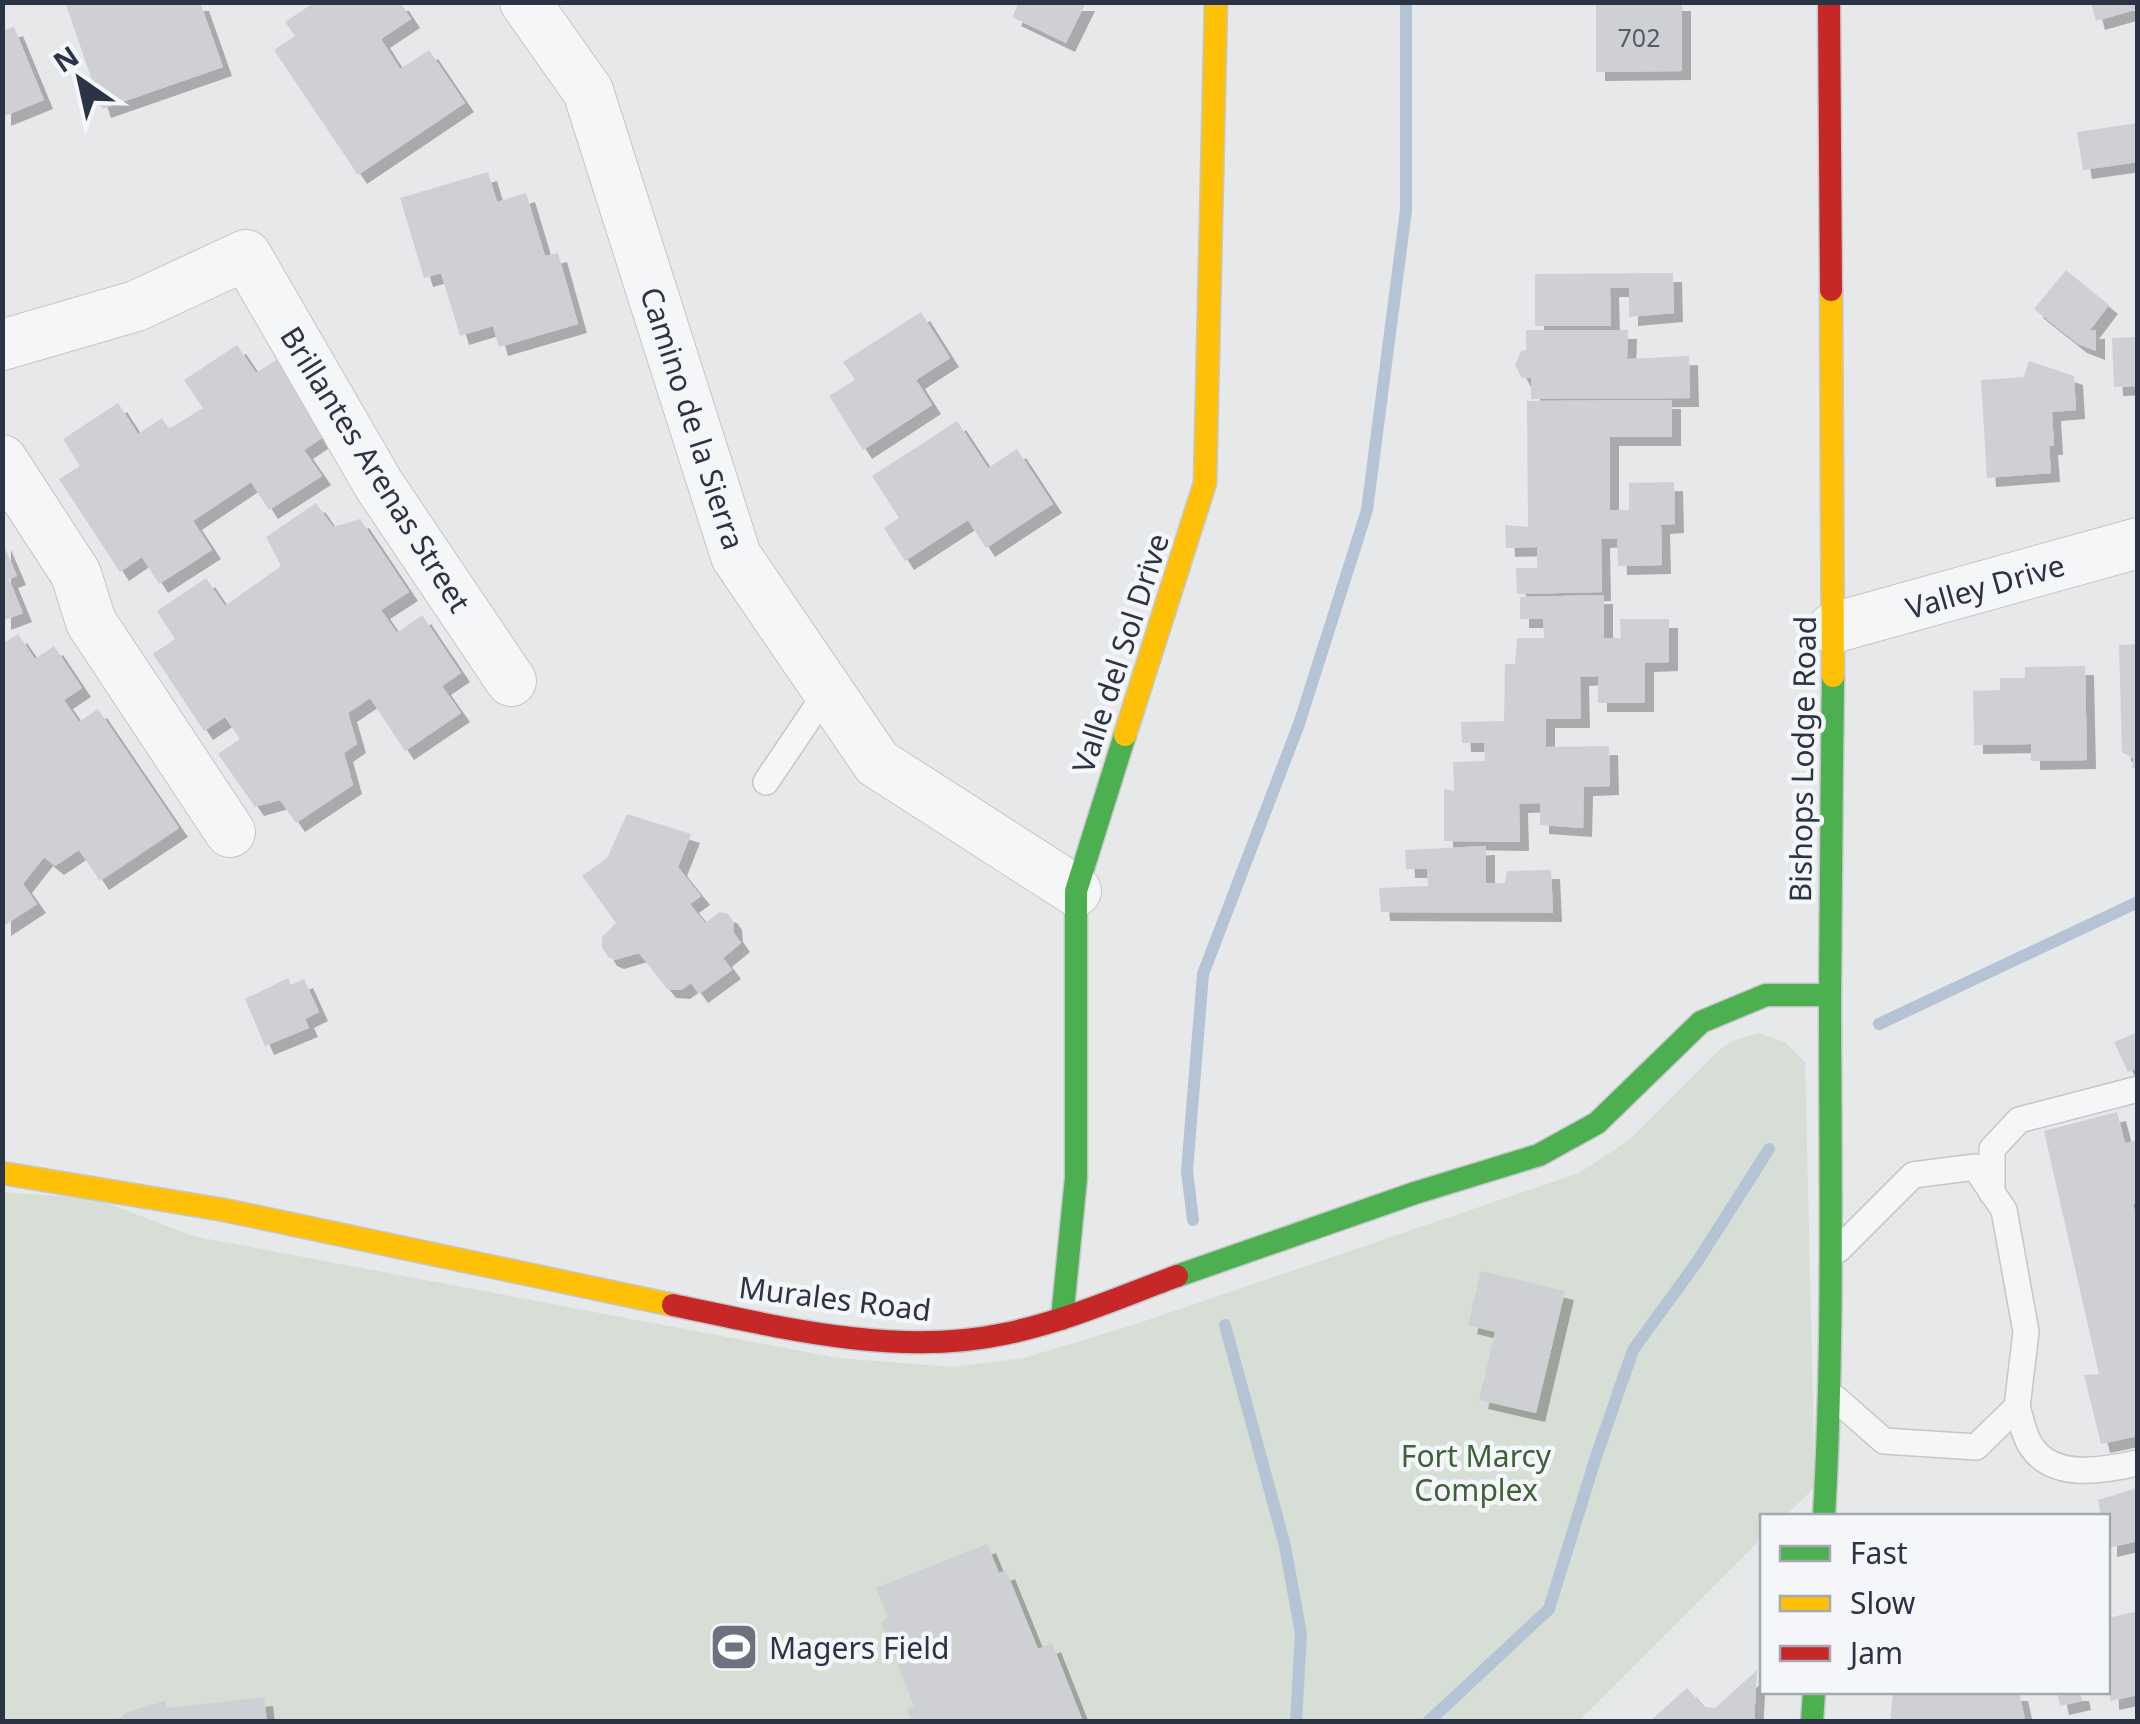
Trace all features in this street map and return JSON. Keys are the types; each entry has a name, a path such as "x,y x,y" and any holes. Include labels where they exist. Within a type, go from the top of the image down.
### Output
{"street":[{"name":"Camino de la Sierra","path":"525,2 588,91 736,556 877,763 1076,891"},
{"name":"Valle del Sol Drive","path":"1062,1319 1076,1178 1076,891 1206,483 1216,2"},
{"name":"Bishops Lodge Road","path":"1824,1514 1833,1256 1829,2"},
{"name":"Brillantes Arenas Street","path":"2,344 136,306 246,255 379,484 511,680"},
{"path":"2,460 76,574 92,622 230,832"},
{"name":"Valley Drive","path":"1833,628 2138,543"},
{"name":"Murales Road","path":"2,1173 224,1210 784,1328 924,1344 1002,1335 1062,1319 1234,1254 1538,1155 1597,1122 1701,1022 1766,994 1830,995"},
{"path":"1812,1722 1814,1694"}],"lane":[{"path":"766,782 828,690"},
{"path":"1992,1193 1992,1150 2019,1120 2138,1089"},
{"path":"1833,1256 1914,1175 1974,1167 2004,1210 2026,1332 2016,1407 2032,1448 2059,1467 2097,1472 2138,1463"},
{"path":"1831,1394 1884,1441 1976,1447 2016,1407"}],"green space":[{"name":"Fort Marcy Complex","path":"1759,1033 1785,1042 1805,1062 1815,1487 1787,1514 1760,1514 1760,1540 1579,1721 3,1722 3,1192 97,1199 192,1236 838,1358 952,1367 1024,1358 1136,1324 1579,1173 1628,1141 1732,1041"}],"building":[{"path":"65,2 200,2 223,67 102,109"},
{"path":"315,2 400,2 411,19 381,39 400,69 429,50 465,103 358,175 274,50 295,36 285,22"},
{"path":"1019,2 1086,2 1066,43 1012,17"},
{"path":"1596,2 1682,2 1682,71 1596,72"},
{"path":"2091,2 2138,2 2138,9 2096,21"},
{"path":"14,27 44,100 2,117 2,31"},
{"path":"2138,123 2138,162 2083,170 2077,132"},
{"path":"488,172 497,202 526,193 545,256 558,253 578,324 499,347 493,326 460,336 441,273 424,278 400,198"},
{"path":"2066,270 2109,305 2090,330 2096,330 2096,351 2078,344 2034,309"},
{"path":"1673,273 1674,313 1629,317 1629,288 1610,288 1611,326 1535,326 1535,274"},
{"path":"921,312 950,358 916,380 932,405 863,450 829,396 855,380 843,362"},
{"path":"1526,330 1628,330 1627,359 1689,356 1690,398 1531,399 1531,378 1522,378 1515,365 1521,351 1526,350"},
{"path":"2138,337 2138,386 2114,387 2112,338"},
{"path":"237,345 256,373 279,358 328,434 304,450 322,476 269,510 251,482 193,521 212,550 159,584 142,557 120,572 59,479 80,466 63,439 118,403 138,434 162,418 169,429 203,408 184,380"},
{"path":"2029,361 2074,376 2076,410 2052,412 2051,473 1987,478 1981,380 2024,377"},
{"path":"1672,400 1672,437 1610,437 1610,510 1629,510 1629,483 1674,482 1675,524 1661,525 1662,565 1618,566 1617,538 1601,539 1602,592 1517,594 1516,568 1537,568 1537,547 1506,548 1505,525 1528,527 1527,401"},
{"path":"957,421 988,468 1017,449 1053,504 986,548 968,520 905,561 884,528 899,518 872,476"},
{"path":"316,503 333,527 360,519 409,592 381,610 397,633 422,615 461,673 442,686 461,713 405,751 370,698 348,713 357,744 344,753 353,785 296,823 280,800 255,807 218,754 240,739 225,717 204,731 153,654 175,639 157,611 206,578 225,606 281,566 266,537"},
{"path":"2,541 17,576 9,579 23,613 2,621"},
{"path":"1604,595 1604,638 1621,638 1620,619 1669,619 1669,662 1645,663 1645,703 1598,703 1598,676 1580,677 1581,719 1546,719 1546,747 1609,746 1610,786 1584,787 1583,828 1540,825 1540,803 1519,804 1520,842 1444,841 1444,789 1454,791 1453,762 1485,761 1484,743 1462,743 1461,722 1504,721 1505,664 1515,664 1517,638 1544,638 1543,619 1520,619 1520,597"},
{"path":"18,634 35,659 54,646 82,688 64,700 79,722 98,709 179,828 100,881 79,850 55,866 44,857 23,884 37,904 2,927 2,644"},
{"path":"2138,644 2138,768 2132,768 2134,759 2122,752 2119,645"},
{"path":"2085,666 2087,760 2031,761 2031,744 1974,745 1973,691 2000,690 2000,678 2025,678 2025,667"},
{"path":"627,814 691,834 678,867 701,896 690,904 705,923 720,912 733,921 734,933 741,943 723,958 732,970 699,994 691,983 681,990 667,989 639,953 615,960 602,947 602,937 616,923 582,876 607,858"},
{"path":"1486,846 1486,883 1505,883 1507,871 1551,870 1553,913 1381,912 1379,888 1428,886 1427,869 1406,869 1405,850"},
{"path":"288,978 291,985 304,979 319,1012 305,1019 309,1028 265,1046 245,999"},
{"path":"2138,1032 2138,1068 2128,1072 2114,1042"},
{"path":"2117,1112 2125,1143 2138,1140 2138,1203 2133,1204 2138,1226 2138,1436 2101,1444 2084,1375 2099,1374 2044,1131"},
{"path":"1481,1271 1565,1291 1536,1413 1479,1400 1495,1332 1468,1325"},
{"path":"2137,1488 2138,1541 2110,1548 2110,1514 2101,1514 2098,1500"},
{"path":"987,1544 999,1573 1006,1570 1038,1649 1052,1643 1082,1719 912,1722 907,1709 914,1706 881,1622 888,1618 876,1588"},
{"path":"2138,1611 2138,1695 2110,1701 2110,1694 2110,1618"},
{"path":"1757,1670 1754,1722 1649,1722 1687,1688 1704,1707 1715,1708"},
{"path":"1893,1694 2019,1694 2025,1719 1890,1722"},
{"path":"2057,1694 2080,1694 2082,1701 2060,1706"},
{"path":"264,1697 267,1722 113,1722 128,1712 165,1701 166,1708"}],"waterway":[{"path":"1193,1220 1187,1171 1203,974 1299,724 1367,510 1406,210 1406,2"},
{"path":"1879,1024 2138,902"},
{"path":"1428,1722 1549,1609 1633,1350 1697,1262 1769,1149"},
{"path":"1225,1325 1285,1546 1301,1634 1296,1722"}],"traffic: fast":[{"path":"1824,1514 1830,1320 1833,676"},
{"path":"1062,1319 1076,1178 1076,891 1125,735"},
{"path":"1177,1276 1415,1193 1539,1155 1597,1123 1701,1022 1766,995 1830,995"},
{"path":"1812,1722 1814,1694"}],"traffic: slow":[{"path":"1125,735 1205,483 1216,2"},
{"path":"1831,290 1833,676"},
{"path":"2,1173 224,1210 673,1305"}],"traffic: jam":[{"path":"1829,2 1831,290"},
{"path":"673,1305 838,1336 880,1341 963,1340 1048,1323 1177,1276"}],"place":[{"name":"Magers Field","path":"734,1647"}]}
